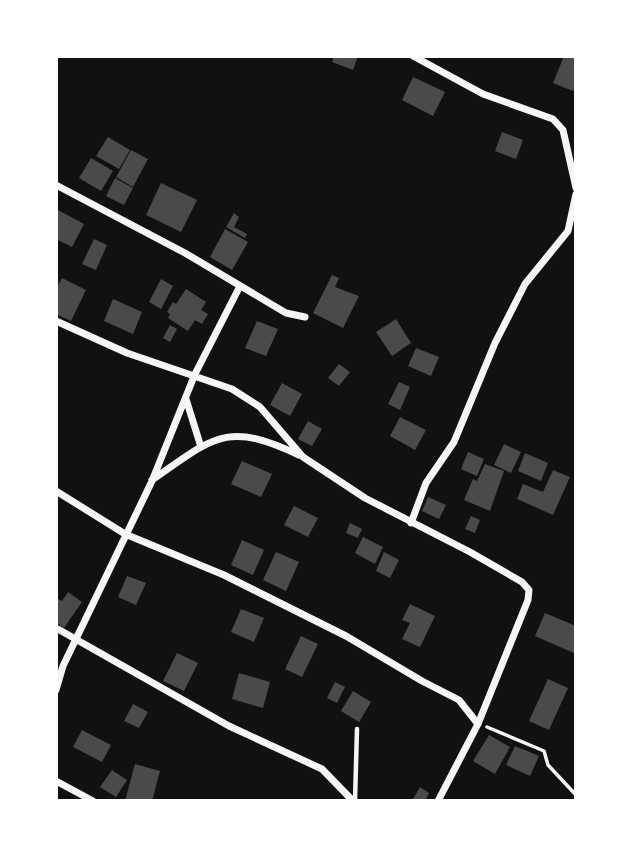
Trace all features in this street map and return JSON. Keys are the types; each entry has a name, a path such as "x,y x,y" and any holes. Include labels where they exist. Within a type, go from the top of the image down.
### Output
{"street":[{"path":"413,56 483,94 553,119 563,130 576,188"},
{"path":"56,185 185,253 286,313 305,317"},
{"path":"411,523 426,483 454,442 495,343 525,284 568,231 576,194"},
{"path":"56,690 59,668 77,640 152,481 195,374 240,286"},
{"path":"56,321 127,353 195,374 232,389 253,401 303,457"},
{"path":"185,398 201,447"},
{"path":"152,481 213,440 228,436 250,436 275,443 303,457 365,498 522,582 529,590 528,600 478,724 438,801"},
{"path":"56,491 125,534 224,575 346,636 459,700 478,724"},
{"path":"56,628 229,726 322,769 354,801"},
{"path":"56,781 93,801"}],"lane":[{"path":"354,801 357,729"}],"path":[{"path":"478,724 544,751 548,765 576,795"}],"building":[{"path":"334,56 358,56 353,70 332,62"},
{"path":"564,56 576,57 576,84 573,91 553,83"},
{"path":"413,77 445,92 433,116 402,100"},
{"path":"502,132 523,140 516,159 495,151"},
{"path":"108,137 130,150 119,169 96,156"},
{"path":"131,150 148,159 133,187 116,177"},
{"path":"91,158 113,171 101,191 79,178"},
{"path":"115,178 133,188 124,205 106,196"},
{"path":"161,183 197,200 181,232 146,215"},
{"path":"58,210 84,224 72,247 56,239"},
{"path":"234,213 239,217 234,227 247,234 245,238 226,227"},
{"path":"225,229 248,242 232,270 210,257"},
{"path":"94,239 107,245 96,270 82,264"},
{"path":"332,275 339,278 335,287 359,296 343,328 313,313"},
{"path":"62,278 86,290 71,321 56,314 56,289"},
{"path":"161,279 173,286 161,309 149,302"},
{"path":"186,289 206,302 201,310 208,314 202,324 195,320 188,331 168,318 170,314 167,312"},
{"path":"113,299 142,312 133,334 104,321"},
{"path":"396,319 411,343 392,356 376,332"},
{"path":"257,321 278,329 266,356 245,348"},
{"path":"170,325 177,329 170,342 163,338"},
{"path":"416,348 439,357 431,376 408,366"},
{"path":"339,364 350,372 339,386 328,378"},
{"path":"399,382 410,387 400,410 388,404"},
{"path":"282,383 302,394 290,416 270,405"},
{"path":"400,417 426,430 415,450 390,436"},
{"path":"308,421 322,429 312,446 298,439"},
{"path":"504,444 521,452 511,473 494,465"},
{"path":"468,452 484,459 477,476 461,469"},
{"path":"525,453 548,463 541,481 518,471"},
{"path":"242,461 272,474 261,497 231,484"},
{"path":"485,464 504,471 490,511 464,500 473,479 477,481"},
{"path":"553,470 570,477 553,515 517,499 523,484 543,492"},
{"path":"428,497 446,505 439,519 422,511"},
{"path":"294,506 318,518 308,537 284,525"},
{"path":"471,516 480,520 475,533 465,529"},
{"path":"350,523 362,529 358,538 346,533"},
{"path":"363,537 383,547 375,564 355,553"},
{"path":"242,540 264,550 253,575 231,565"},
{"path":"276,552 299,562 286,591 263,580"},
{"path":"384,552 399,560 390,578 376,571"},
{"path":"127,576 146,583 136,605 118,597"},
{"path":"68,592 82,602 64,628 56,622 56,598 62,601"},
{"path":"410,604 435,616 420,647 402,639 410,623 402,620"},
{"path":"241,609 264,618 254,642 231,632"},
{"path":"545,613 576,626 576,654 535,636"},
{"path":"301,636 318,644 302,677 285,669"},
{"path":"177,653 198,663 184,691 163,681"},
{"path":"239,673 270,682 263,708 232,699"},
{"path":"548,679 568,688 549,730 529,721"},
{"path":"335,682 345,687 337,703 327,698"},
{"path":"353,691 371,702 359,722 341,711"},
{"path":"133,704 148,712 139,728 124,721"},
{"path":"82,730 111,745 102,762 73,747"},
{"path":"489,735 510,747 495,774 473,761"},
{"path":"515,746 539,756 530,776 506,765"},
{"path":"135,764 160,771 152,801 125,801"},
{"path":"112,770 127,780 116,797 100,787"},
{"path":"420,787 429,793 425,801 413,799"}]}
